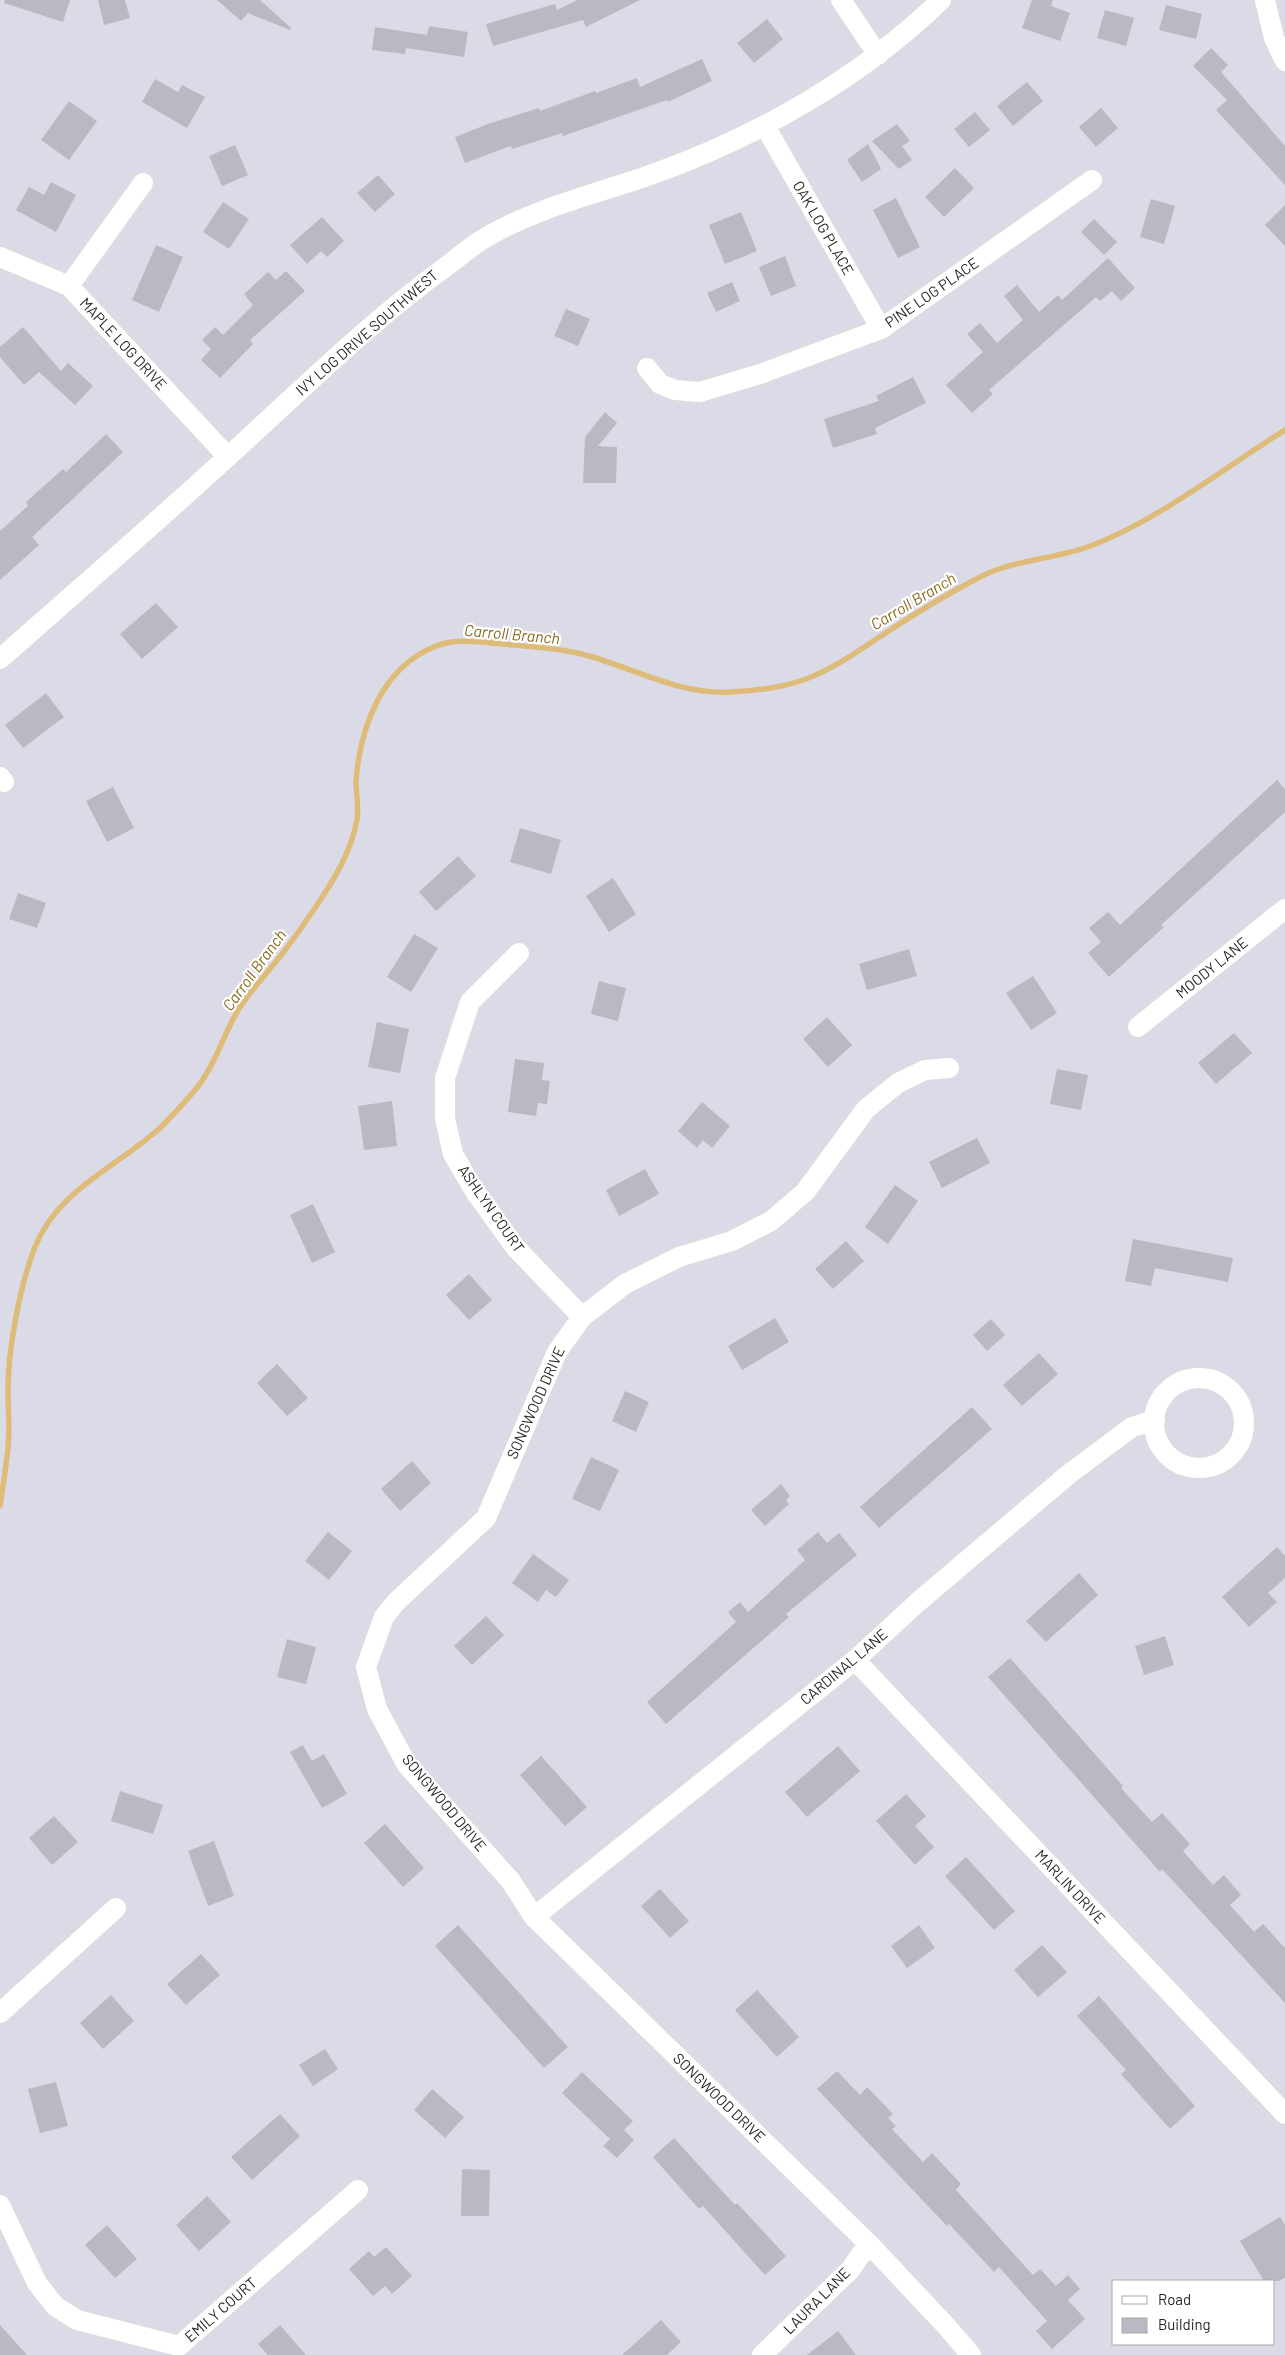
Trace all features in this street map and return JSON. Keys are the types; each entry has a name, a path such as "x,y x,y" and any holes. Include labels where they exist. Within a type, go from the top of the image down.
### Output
{"street":[{"path":"841,0 878,55"},
{"name":"IVY LOG DRIVE SOUTHWEST","path":"0,659 228,457 350,344 415,289 485,238 558,204 655,173 765,126 878,55 915,26 941,0"},
{"path":"1265,0 1274,38 1285,61"},
{"name":"OAK LOG PLACE","path":"765,126 881,329"},
{"name":"PINE LOG PLACE","path":"647,368 660,384 674,390 700,392 763,373 881,329 1092,180"},
{"path":"69,286 143,183"},
{"name":"MAPLE LOG DRIVE","path":"0,257 69,286 228,457"},
{"name":"MOODY LANE","path":"1138,1027 1285,909"},
{"name":"ASHLYN COURT","path":"518,953 470,1002 444,1078 445,1118 453,1154 476,1193 516,1248 582,1317"},
{"name":"SONGWOOD DRIVE","path":"949,1068 925,1070 898,1083 866,1109 805,1192 771,1221 732,1241 679,1257 625,1284 582,1317 557,1352 486,1518 396,1602 384,1617 366,1667 377,1709 407,1765 510,1880 534,1917 872,2248 971,2355"},
{"path":"1191,1378 1206,1378 1220,1382 1232,1391 1240,1403 1244,1417 1244,1432 1238,1446 1228,1457 1215,1465 1193,1467 1172,1459 1162,1448 1156,1434 1154,1420 1158,1405 1166,1393 1177,1384 1191,1378"},
{"name":"CARDINAL LANE","path":"534,1917 855,1660 918,1602 1069,1474 1132,1427 1154,1420"},
{"name":"MARLIN DRIVE","path":"855,1660 1285,2114"},
{"path":"0,2013 116,1908"},
{"name":"EMILY COURT","path":"0,2205 37,2283 56,2306 77,2320 183,2351 358,2190"},
{"name":"LAURA LANE","path":"762,2355 851,2269 861,2254 872,2248"}],"building":[{"path":"5,0 70,0 63,22 4,3"},
{"path":"98,0 125,0 130,18 104,25"},
{"path":"217,0 260,0 291,28 290,30 248,13 241,21"},
{"path":"577,0 640,0 586,27 583,20 493,46 486,24 555,4 557,10"},
{"path":"1032,0 1053,0 1051,6 1070,13 1060,41 1022,28"},
{"path":"1166,5 1202,14 1196,39 1159,30"},
{"path":"1105,10 1134,18 1126,46 1097,38"},
{"path":"767,19 783,39 754,63 737,43"},
{"path":"429,26 468,32 464,57 406,48 405,54 372,50 375,27 427,35"},
{"path":"1211,48 1228,65 1221,72 1285,146 1285,185 1216,110 1227,100 1193,66"},
{"path":"702,59 712,81 668,102 667,100 563,136 562,133 512,149 511,146 465,163 455,137 488,124 539,108 540,111 637,78 640,87"},
{"path":"155,79 178,92 182,85 205,97 187,128 142,102"},
{"path":"1027,82 1043,101 1013,126 997,106"},
{"path":"69,101 97,121 69,160 41,140"},
{"path":"1101,108 1118,128 1096,147 1079,127"},
{"path":"975,112 990,130 969,147 954,129"},
{"path":"897,124 910,141 902,146 912,160 899,169 872,141"},
{"path":"868,144 881,169 862,182 847,160"},
{"path":"235,145 248,175 222,186 209,156"},
{"path":"955,168 974,188 944,217 925,197"},
{"path":"378,175 395,194 375,212 357,193"},
{"path":"51,182 76,195 56,232 16,210 29,187 44,195"},
{"path":"896,198 920,247 898,258 873,210"},
{"path":"1151,199 1175,206 1164,244 1140,237"},
{"path":"223,202 249,219 229,249 203,232"},
{"path":"1285,205 1285,246 1265,225"},
{"path":"741,212 757,251 725,264 709,225"},
{"path":"322,217 344,241 327,257 321,251 307,264 290,245"},
{"path":"1094,219 1117,242 1104,255 1081,232"},
{"path":"156,245 183,257 159,312 132,300"},
{"path":"785,256 796,286 771,296 759,267"},
{"path":"1108,258 1135,288 1121,301 1112,291 1100,301 1096,297 989,390 993,394 972,413 946,385 983,352 967,334 980,323 997,343 1023,320 1004,296 1017,285 1039,312 1058,295 1062,300"},
{"path":"286,271 305,291 250,340 253,344 220,378 201,360 211,349 202,340 215,327 223,335 253,305 244,294 268,272 276,280"},
{"path":"732,282 740,301 716,312 707,293"},
{"path":"566,309 590,319 578,346 554,336"},
{"path":"23,327 61,371 68,363 93,386 75,405 39,372 24,385 0,357 0,347"},
{"path":"913,377 926,403 875,428 877,434 833,448 824,419 879,401 876,396"},
{"path":"605,412 617,423 598,446 617,447 616,483 583,483 585,437"},
{"path":"106,434 123,452 32,537 39,545 0,580 0,531 28,506 26,502 63,469 66,472"},
{"path":"156,603 178,627 142,659 120,634"},
{"path":"46,693 64,717 23,748 5,725"},
{"path":"1277,780 1285,789 1285,812 1161,925 1164,927 1109,977 1088,953 1101,942 1089,928 1108,912 1120,925"},
{"path":"113,787 134,828 107,842 86,801"},
{"path":"520,828 561,840 551,874 510,862"},
{"path":"458,856 476,876 436,911 419,892"},
{"path":"613,878 636,914 609,932 586,896"},
{"path":"18,893 46,903 37,928 9,919"},
{"path":"414,934 438,948 411,992 387,977"},
{"path":"909,949 917,976 867,990 859,964"},
{"path":"1033,976 1057,1013 1031,1030 1006,993"},
{"path":"599,981 626,988 618,1021 591,1014"},
{"path":"827,1017 852,1045 828,1067 803,1039"},
{"path":"377,1022 409,1029 400,1073 368,1067"},
{"path":"1234,1033 1252,1053 1216,1084 1198,1063"},
{"path":"515,1059 544,1063 542,1080 550,1081 547,1104 538,1103 536,1116 508,1112"},
{"path":"1057,1069 1088,1075 1081,1110 1050,1104"},
{"path":"392,1101 397,1146 364,1150 358,1106"},
{"path":"702,1102 730,1126 712,1148 703,1140 697,1148 678,1131"},
{"path":"977,1138 990,1163 942,1188 929,1162"},
{"path":"645,1169 659,1194 619,1216 606,1190"},
{"path":"895,1185 918,1201 888,1244 865,1227"},
{"path":"313,1204 335,1252 312,1263 290,1215"},
{"path":"1133,1239 1233,1258 1228,1282 1155,1268 1151,1286 1125,1281"},
{"path":"846,1241 864,1261 833,1289 815,1269"},
{"path":"469,1274 492,1300 469,1320 446,1295"},
{"path":"775,1318 789,1342 742,1370 728,1346"},
{"path":"991,1319 1005,1335 987,1351 973,1335"},
{"path":"1039,1353 1058,1374 1022,1406 1003,1385"},
{"path":"277,1364 308,1398 287,1416 257,1383"},
{"path":"625,1391 649,1402 636,1432 612,1421"},
{"path":"972,1407 992,1429 879,1528 860,1507"},
{"path":"591,1457 619,1470 600,1511 572,1499"},
{"path":"412,1461 431,1483 400,1511 381,1489"},
{"path":"781,1484 790,1496 786,1500 789,1504 765,1526 751,1510"},
{"path":"328,1532 352,1551 329,1580 305,1561"},
{"path":"818,1532 827,1543 839,1533 857,1555 786,1614 789,1617 666,1724 647,1702 736,1622 728,1612 740,1602 748,1612 805,1560 797,1550"},
{"path":"1277,1547 1285,1556 1285,1578 1268,1593 1277,1602 1249,1627 1222,1597"},
{"path":"533,1554 569,1580 556,1597 546,1590 538,1602 512,1583"},
{"path":"1079,1573 1098,1595 1046,1642 1026,1621"},
{"path":"486,1616 504,1635 472,1665 454,1646"},
{"path":"1165,1636 1174,1665 1144,1675 1135,1646"},
{"path":"287,1639 316,1647 306,1684 277,1677"},
{"path":"1010,1658 1123,1786 1121,1788 1152,1822 1162,1813 1190,1844 1183,1851 1213,1885 1224,1875 1241,1895 1230,1905 1254,1932 1263,1924 1285,1948 1285,2003 1162,1869 1160,1872 988,1677"},
{"path":"303,1745 312,1761 324,1754 347,1794 322,1808 290,1752"},
{"path":"838,1746 860,1771 807,1817 785,1792"},
{"path":"541,1756 587,1807 565,1826 520,1775"},
{"path":"120,1791 163,1805 153,1834 111,1821"},
{"path":"906,1794 926,1816 915,1826 934,1847 915,1865 876,1821"},
{"path":"54,1816 78,1842 52,1865 29,1838"},
{"path":"385,1824 424,1868 403,1887 364,1843"},
{"path":"214,1841 234,1896 208,1906 188,1851"},
{"path":"966,1857 1015,1911 994,1930 945,1876"},
{"path":"660,1889 689,1921 670,1938 641,1906"},
{"path":"458,1925 568,2047 544,2068 435,1946"},
{"path":"919,1925 935,1948 907,1968 891,1946"},
{"path":"1042,1945 1067,1972 1038,1997 1014,1970"},
{"path":"201,1954 220,1975 186,2005 167,1984"},
{"path":"757,1990 799,2037 777,2057 735,2010"},
{"path":"111,1995 134,2021 103,2049 80,2023"},
{"path":"1099,1996 1195,2106 1170,2129 1121,2074 1126,2070 1077,2016"},
{"path":"325,2049 338,2069 313,2086 299,2065"},
{"path":"837,2071 860,2095 867,2087 893,2114 888,2118 896,2126 892,2129 923,2162 932,2153 961,2184 956,2190 1033,2275 1040,2269 1056,2286 1068,2275 1080,2289 1068,2300 1085,2319 1052,2349 1036,2331 1047,2321 999,2267 994,2272 949,2224 947,2226 817,2089"},
{"path":"582,2072 633,2121 624,2130 634,2140 617,2158 603,2146 610,2139 562,2093"},
{"path":"56,2082 68,2126 40,2133 28,2089"},
{"path":"432,2089 464,2117 445,2138 414,2110"},
{"path":"280,2114 300,2136 252,2180 231,2157"},
{"path":"674,2138 735,2205 737,2203 786,2256 765,2275 703,2206 699,2209 653,2157"},
{"path":"462,2169 490,2170 489,2216 461,2216"},
{"path":"207,2196 231,2222 199,2251 176,2225"},
{"path":"1280,2217 1285,2225 1285,2278 1279,2281 1263,2280 1240,2241"},
{"path":"107,2225 137,2259 115,2278 85,2245"},
{"path":"386,2247 412,2276 392,2294 385,2286 373,2296 349,2269 369,2251 374,2257"},
{"path":"661,2320 681,2342 667,2355 622,2355"},
{"path":"0,2325 27,2355 0,2355"},
{"path":"280,2325 306,2355 268,2355 258,2344"},
{"path":"838,2331 856,2355 807,2355"}],"waterway":[{"name":"Carroll Branch","path":"0,1506 9,1441 8,1390 10,1356 24,1280 35,1247 45,1227 73,1195 160,1128 195,1090 211,1066 240,1007 312,913 343,861 354,831 358,815 356,781 358,761 369,720 377,701 401,668 417,656 436,646 452,642 469,641 578,653 658,680 712,692 739,692 788,685 816,675 835,665 918,612 995,570 1079,550 1118,534 1167,507 1285,430"}]}
